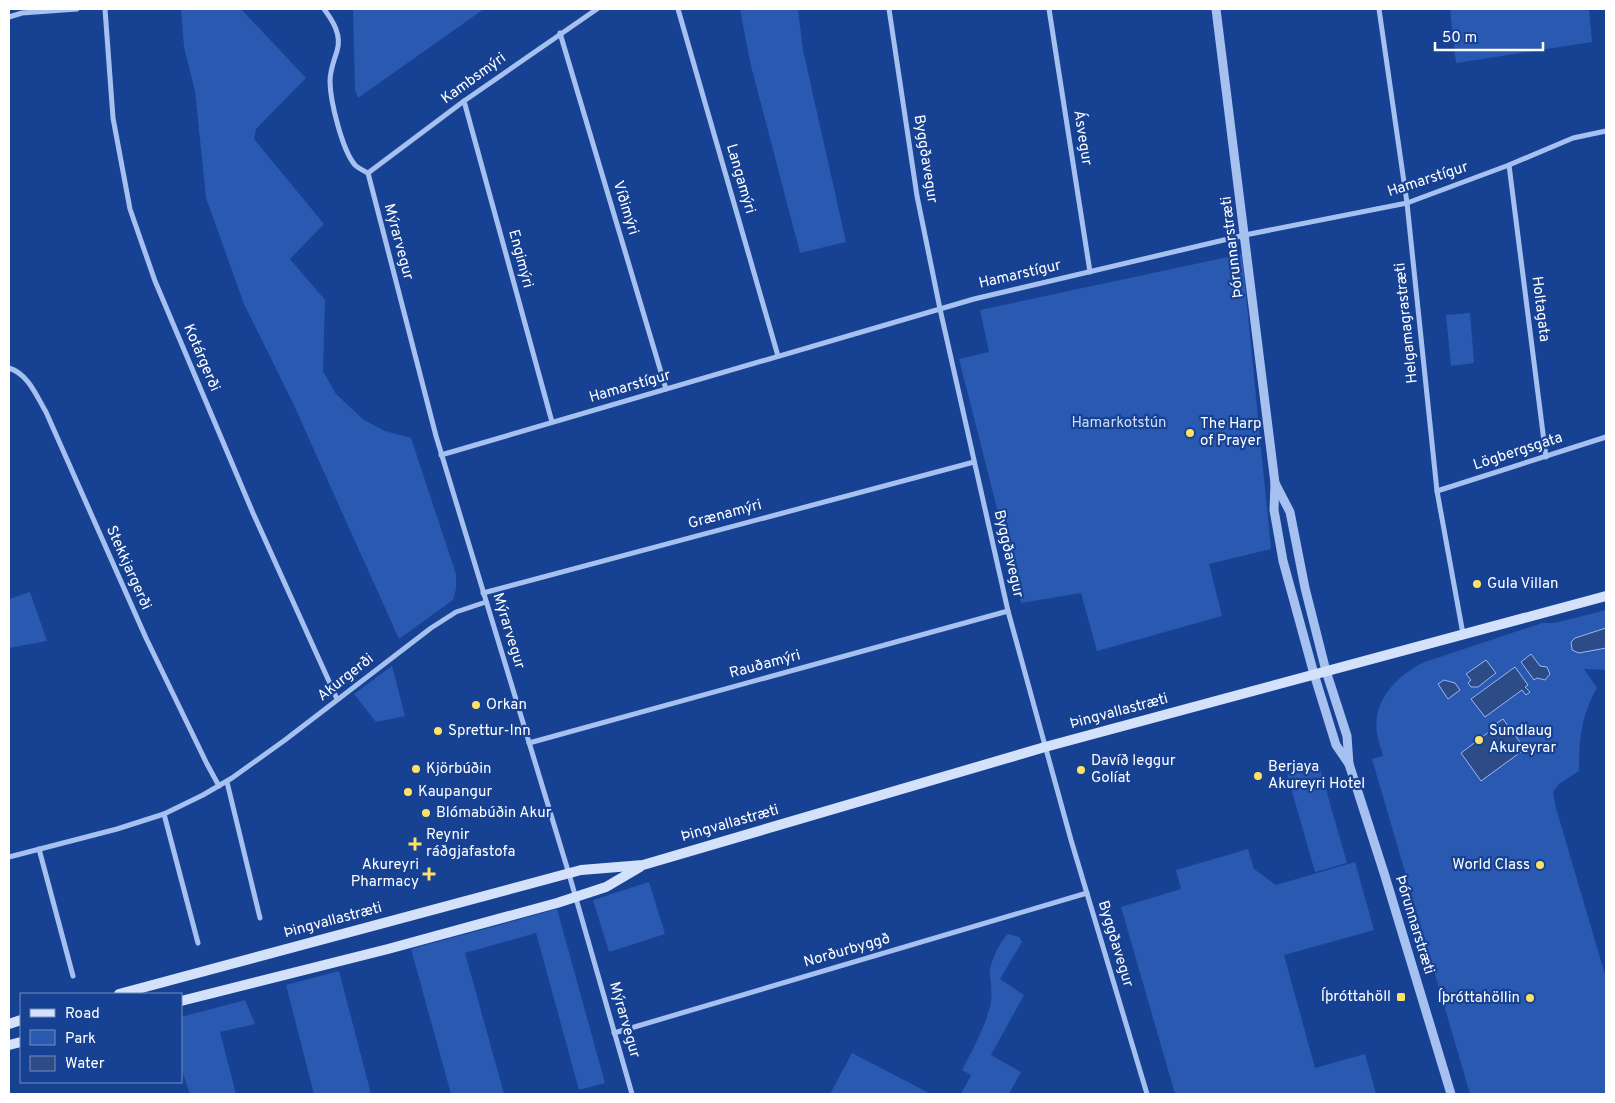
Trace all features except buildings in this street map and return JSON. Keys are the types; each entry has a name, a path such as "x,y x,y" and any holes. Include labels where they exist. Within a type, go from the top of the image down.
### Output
{"main road":[{"name":"Þingvallastræti","path":"123,993 582,870 643,866 1045,747 1606,596"},
{"name":"Þingvallastræti","path":"182,1001 398,946 576,897 606,888 643,866"}],"street":[{"path":"9,17 22,13 77,9"},
{"name":"Kotárgerði","path":"105,9 113,118 130,208 158,290 253,513 337,699"},
{"path":"324,9 334,21 339,41 330,81 333,104 344,145 355,165 368,174"},
{"name":"Kambsmýri","path":"368,174 464,101 597,9"},
{"name":"Langamýri","path":"678,9 778,356"},
{"name":"Byggðavegur","path":"889,9 917,196 940,309 1008,611 1087,893 1147,1094"},
{"name":"Ásvegur","path":"1049,9 1090,272"},
{"name":"Þórunnarstræti","path":"1216,9 1275,483 1274,510 1284,562 1314,674 1336,745 1349,764"},
{"name":"Helgamagrastræti","path":"1379,9 1407,203 1437,491 1463,634"},
{"name":"Víðimýri","path":"560,33 666,389"},
{"name":"Engimýri","path":"464,101 552,422"},
{"name":"Hamarstígur","path":"442,455 974,299 1245,235 1407,203 1509,165 1573,138 1606,131"},
{"name":"Holtagata","path":"1509,165 1546,457"},
{"name":"Mýrarvegur","path":"368,174 442,455 576,897 632,1094"},
{"name":"Stekkjargerði","path":"9,368 16,370 28,382 46,412 146,638 219,786"},
{"name":"Lögbergsgata","path":"1437,491 1606,437"},
{"name":"Grænamýri","path":"483,593 974,462"},
{"name":"Þórunnarstræti","path":"1275,483 1290,512 1304,588 1326,671 1347,736 1349,764 1451,1094"},
{"name":"Akurgerði","path":"9,857 117,829 164,814 219,786 285,740 431,628 456,612 486,602"},
{"name":"Rauðamýri","path":"529,743 1008,611"},
{"path":"226,782 260,918"},
{"path":"164,814 198,943"},
{"path":"39,849 73,976"},
{"name":"Norðurbyggð","path":"614,1033 1087,893"}],"green space":[{"path":"181,9 241,9 306,78 256,129 254,139 324,224 290,259 325,300 323,371 336,394 364,420 385,431 411,438 456,574 456,589 453,600 399,639 292,401 244,304 206,198 195,91 184,47"},
{"path":"353,9 484,9 358,98 355,90"},
{"path":"740,9 798,9 803,50 846,242 800,253 750,62"},
{"path":"1450,9 1589,9 1592,42 1456,63"},
{"name":"Hamarkotstún","path":"1242,254 1271,549 1209,564 1222,616 1097,651 1081,593 1021,603 959,359 989,352 980,310"},
{"path":"1470,313 1474,363 1451,366 1446,315"},
{"path":"30,592 47,641 9,648 9,599"},
{"path":"1606,610 1606,670 1584,669 1597,688 1584,718 1579,771 1559,784 1553,792 1606,978 1606,1094 1470,1094 1372,759 1383,756 1377,733 1376,721 1378,711 1382,700 1395,683 1403,675 1422,663 1542,623 1554,623"},
{"path":"392,666 405,716 376,722 354,694"},
{"path":"1319,765 1347,863 1315,872 1287,774"},
{"path":"1248,849 1254,869 1276,885 1355,862 1374,930 1284,955 1315,1068 1365,1054 1376,1094 1175,1094 1121,907 1181,889 1176,870"},
{"path":"649,882 665,934 609,952 593,900"},
{"path":"557,909 605,1083 579,1090 536,933 465,953 504,1094 451,1094 411,949"},
{"path":"1008,934 1019,937 1022,942 1000,979 1024,995 991,1055 1021,1072 1009,1094 961,1094 971,1075 962,1070 987,1018 990,1006 991,966 998,948"},
{"path":"339,971 371,1094 314,1094 286,985"},
{"path":"245,1000 255,1024 220,1032 236,1094 190,1094 182,1071 182,1017"},
{"path":"852,1053 931,1094 830,1094"}],"water":[{"path":"1606,628 1606,648 1579,653 1572,650 1571,642 1575,638"},
{"path":"1531,654 1540,666 1547,667 1550,674 1545,680 1537,678 1534,680 1521,662"},
{"path":"1486,660 1496,673 1478,687 1471,687 1468,683 1471,680 1466,674"},
{"path":"1515,667 1528,685 1525,687 1530,692 1526,695 1522,690 1485,717 1471,699"},
{"path":"1444,680 1455,683 1460,690 1448,699 1438,684"},
{"path":"1503,719 1525,749 1481,781 1461,753 1498,725 1497,723"}],"place":[{"name":"The Harp of Prayer","path":"1190,433"},
{"name":"Gula Villan","path":"1477,584"},
{"name":"Orkan","path":"476,705"},
{"name":"Sprettur-Inn","path":"438,731"},
{"name":"Sundlaug Akureyrar","path":"1479,740"},
{"name":"Kjörbúðin","path":"416,769"},
{"name":"Davíð leggur Golíat","path":"1081,770"},
{"name":"Berjaya Akureyri Hotel","path":"1258,776"},
{"name":"Kaupangur","path":"408,792"},
{"name":"Blómabúðin Akur","path":"426,813"},
{"name":"Reynir ráðgjafastofa","path":"415,844"},
{"name":"World Class","path":"1540,865"},
{"name":"Akureyri Pharmacy","path":"429,874"},
{"name":"Íþróttahöll","path":"1401,997"},
{"name":"Íþróttahöllin","path":"1530,998"}]}
